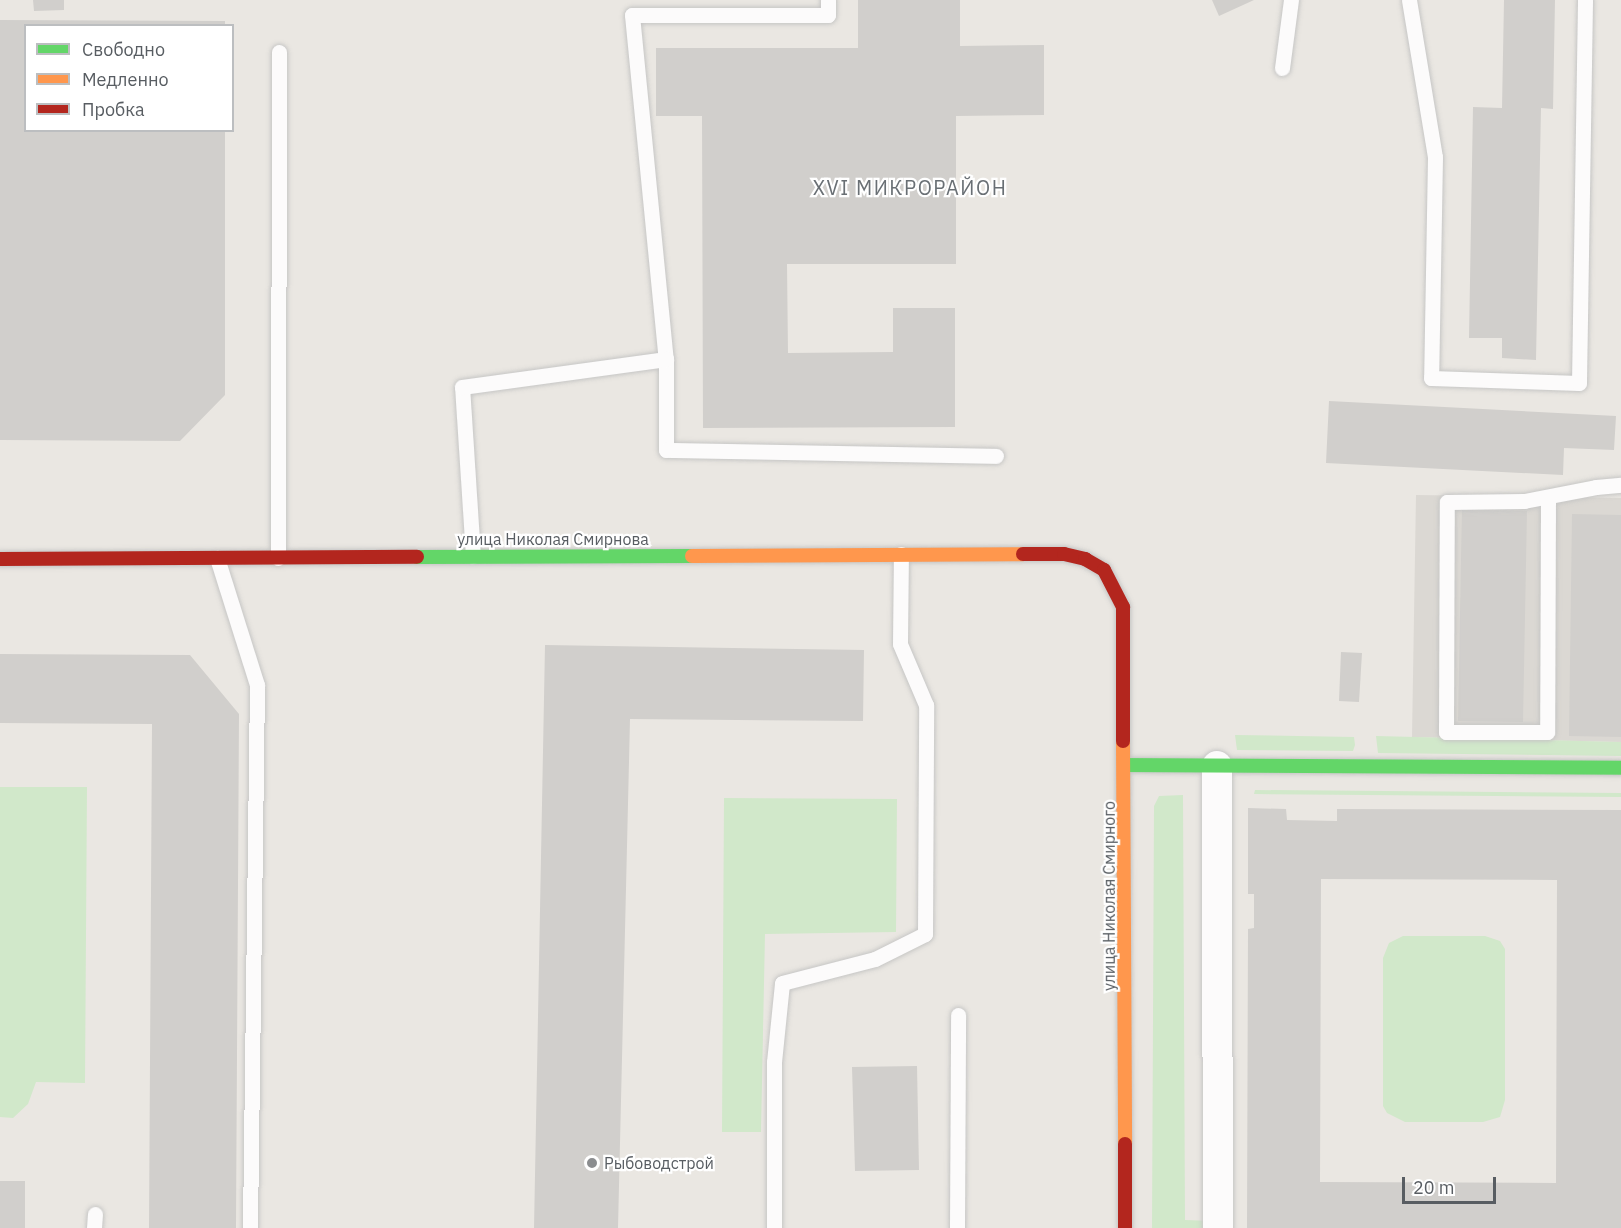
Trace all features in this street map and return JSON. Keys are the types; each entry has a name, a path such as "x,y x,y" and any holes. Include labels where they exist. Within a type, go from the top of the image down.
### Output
{"street":[{"name":"улица Николая Смирнова","path":"0,560 1064,554 1085,559 1104,570"},
{"name":"улица Николая Смирного","path":"1104,570 1124,608 1125,1228"},
{"path":"1125,765 1621,768"},
{"path":"1217,766 1218,1228"}],"lane":[{"path":"828,0 828,15 632,15 666,358 666,450 996,456"},
{"path":"1282,68 1291,0"},
{"path":"1409,0 1435,158 1431,378 1579,383 1585,0"},
{"path":"278,558 279,52"},
{"path":"473,556 462,387 666,358"},
{"path":"1548,497 1546,732 1446,732 1447,502 1524,501 1548,497 1621,485"},
{"path":"774,1228 774,1062 782,983 875,958 926,934 926,705 900,644 901,554"},
{"path":"217,558 257,685 250,1228"},
{"path":"957,1228 958,1015"}],"shaded area":[{"path":"1416,495 1621,498 1621,742 1412,737"}],"green space":[{"path":"1235,735 1354,737 1355,745 1353,751 1237,750"},
{"path":"1376,736 1621,742 1621,756 1378,753"},
{"path":"0,787 87,787 85,1083 36,1082 28,1104 13,1118 0,1117"},
{"path":"1255,790 1621,793 1621,797 1254,794"},
{"path":"1183,795 1185,1220 1212,1221 1212,1228 1152,1228 1154,806 1159,796"},
{"path":"724,798 897,799 896,932 765,934 761,1132 722,1132"},
{"path":"1403,936 1485,936 1500,941 1505,949 1505,1100 1500,1117 1483,1122 1405,1122 1387,1113 1383,1106 1383,958 1389,943"}],"building":[{"path":"33,0 64,0 64,10 34,11"},
{"path":"858,0 960,0 960,46 1044,45 1044,115 956,116 956,264 787,264 788,353 893,352 893,308 955,308 955,427 703,428 702,116 656,116 656,48 858,48"},
{"path":"1212,0 1254,0 1219,16"},
{"path":"1504,0 1555,0 1553,109 1541,108 1536,360 1502,358 1502,338 1469,338 1473,107 1502,108"},
{"path":"0,20 225,21 225,24 24,24 24,132 225,132 225,395 180,441 0,440"},
{"path":"1329,401 1616,416 1614,450 1564,448 1563,475 1326,463"},
{"path":"1462,510 1527,511 1523,722 1458,721"},
{"path":"1572,514 1621,515 1621,737 1569,736"},
{"path":"545,645 864,650 863,721 630,719 618,1228 534,1228"},
{"path":"1341,652 1362,653 1359,702 1339,701"},
{"path":"0,654 190,655 239,714 236,1228 149,1228 152,724 0,723"},
{"path":"1248,808 1286,809 1287,820 1337,821 1337,809 1621,810 1621,1228 1247,1228 1248,929 1254,928 1254,894 1248,894","holes":["1321,879 1557,880 1556,1183 1320,1182"]},
{"path":"917,1066 919,1170 855,1171 852,1067"},
{"path":"0,1181 25,1181 25,1228 0,1228"}],"traffic: fast":[{"path":"417,557 692,556"},
{"path":"1125,765 1621,768"}],"traffic: slow":[{"path":"692,556 1023,554"},
{"path":"1123,741 1125,1144"}],"traffic: jam":[{"path":"1023,554 1064,554 1085,559 1104,570 1123,607 1123,741"},
{"path":"0,559 417,557"},
{"path":"1125,1144 1125,1228"}],"place":[{"name":"Рыбоводстрой","path":"592,1163"}],"district":[{"name":"XVI МИКРОРАЙОН","path":"910,187"}]}
